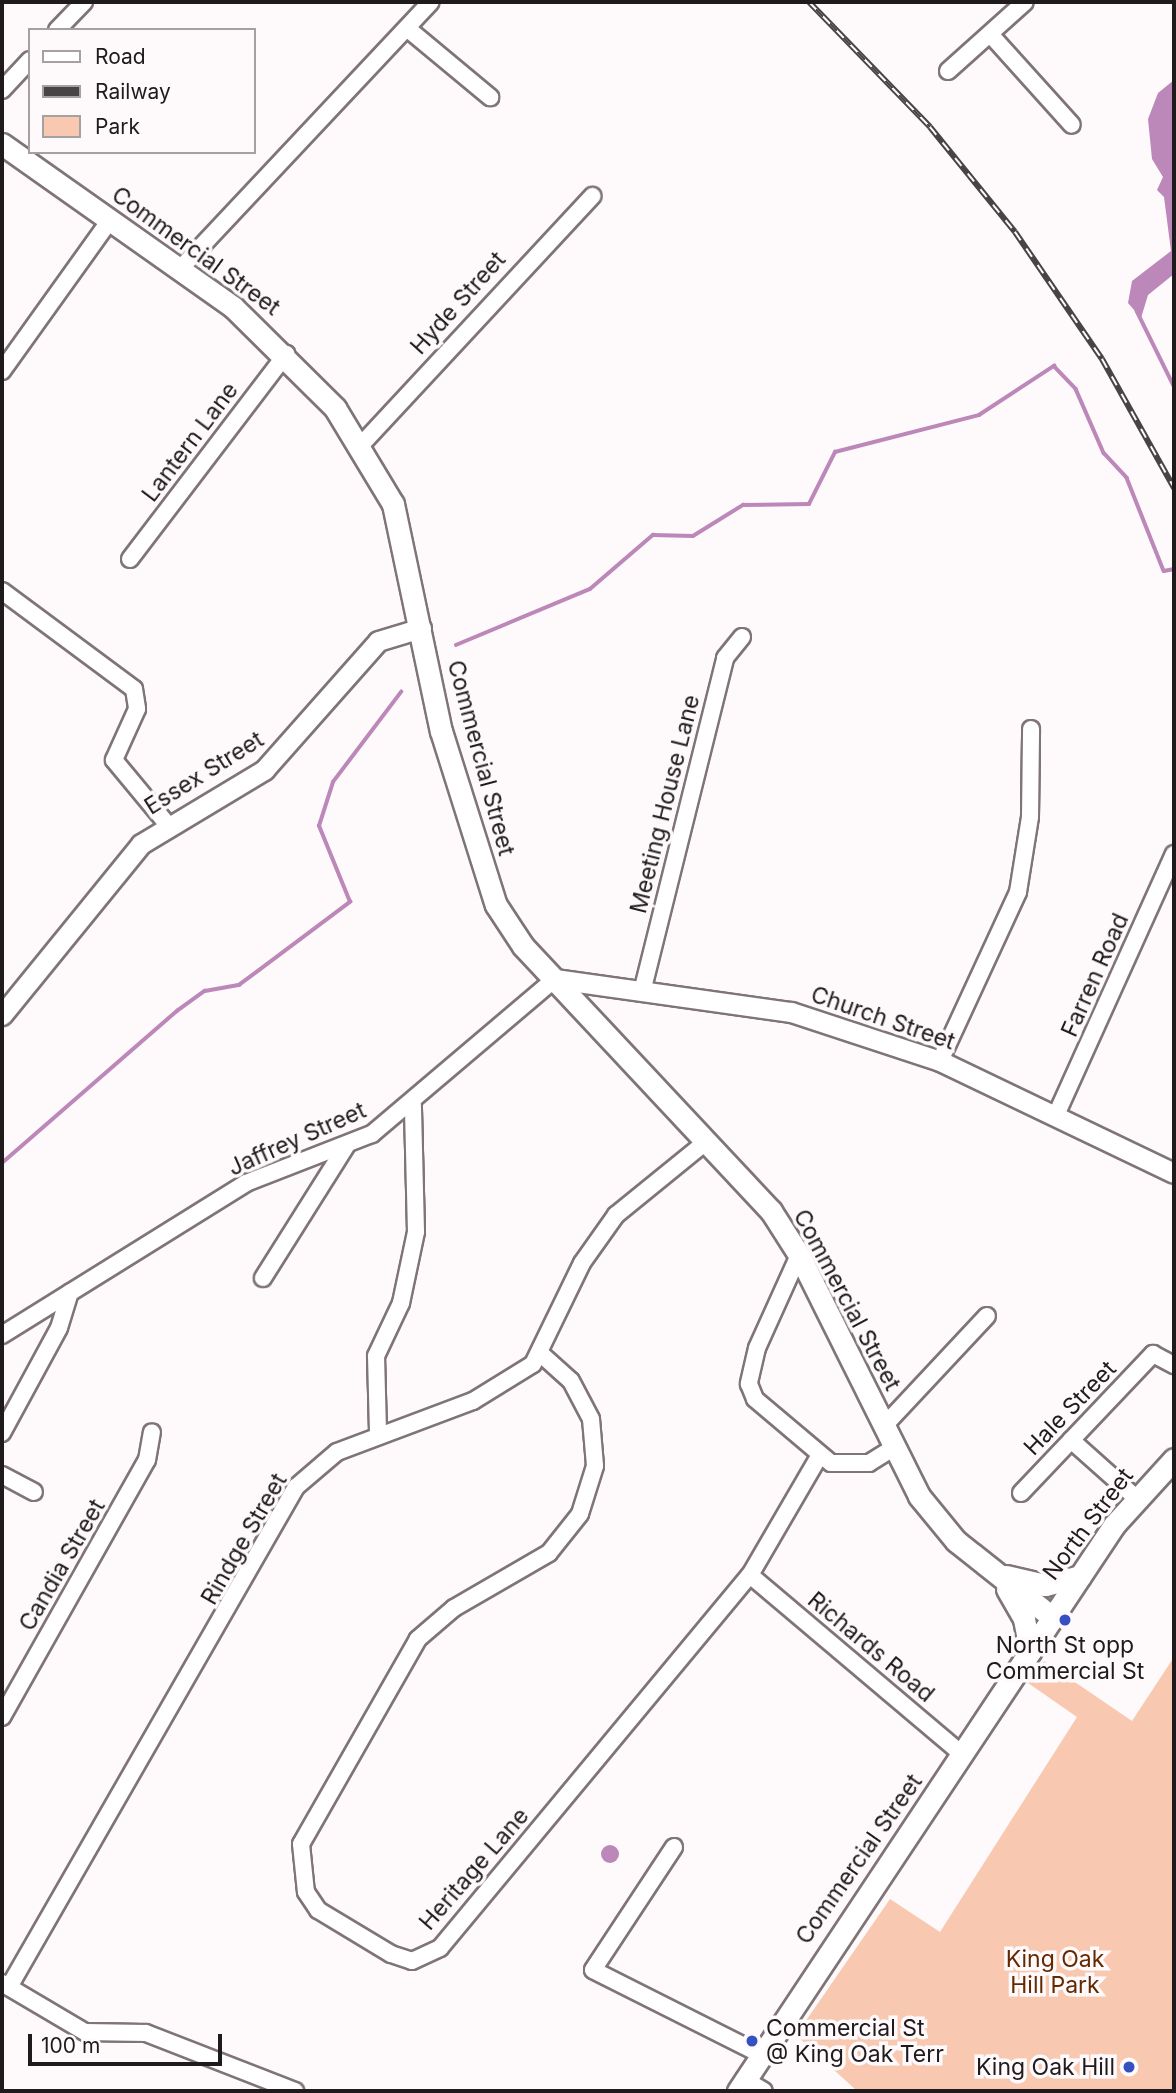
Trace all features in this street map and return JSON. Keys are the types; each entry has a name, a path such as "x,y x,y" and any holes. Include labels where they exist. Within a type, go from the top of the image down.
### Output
{"main road":[{"name":"Commercial Street","path":"2,144 180,269 286,354 361,445 393,504 456,787 496,905 555,979 771,1211 799,1255 919,1496 948,1532 1050,1620 963,1755 758,2053 741,2085"},
{"name":"North Street","path":"1050,1620 1136,1498 1174,1459"},
{"path":"1000,1576 1045,1585 1080,1576"},
{"path":"1000,1576 1024,1619 1030,1651"}],"street":[{"path":"180,269 431,2"},
{"path":"59,28 80,3"},
{"path":"948,71 1022,3"},
{"path":"408,29 490,97"},
{"path":"990,34 1072,125"},
{"path":"2,90 28,62"},
{"name":"Hyde Street","path":"361,445 592,195"},
{"path":"2,371 110,220"},
{"name":"Lantern Lane","path":"130,559 286,354"},
{"path":"2,591 134,689 137,709 114,760 168,824"},
{"name":"Essex Street","path":"2,1015 130,856 168,824 264,770 378,641 421,628"},
{"name":"Meeting House Lane","path":"643,988 725,658 742,637"},
{"path":"940,1061 1018,892 1030,817 1031,729"},
{"name":"Farren Road","path":"1057,1113 1174,854"},
{"name":"Church Street","path":"555,979 643,988 791,1012 940,1061 1057,1113 1174,1174"},
{"name":"Jaffrey Street","path":"2,1335 246,1183 346,1146 412,1105 555,979"},
{"path":"379,1432 376,1356 401,1303 416,1232 412,1105"},
{"name":"Rindge Street","path":"5,1985 296,1487 315,1467 379,1432 485,1396 541,1354 582,1263 616,1215 706,1141"},
{"path":"262,1278 346,1146"},
{"path":"799,1255 757,1348 749,1384 755,1399 818,1458 852,1466 893,1448"},
{"path":"2,1433 59,1328 70,1293"},
{"path":"883,1427 987,1315"},
{"name":"Heritage Lane","path":"541,1354 571,1381 591,1419 596,1448 588,1498 549,1553 454,1608 418,1640 301,1843 306,1892 318,1910 391,1954 412,1961 439,1948 750,1574 818,1458"},
{"name":"Hale Street","path":"1021,1493 1153,1354 1174,1365"},
{"name":"Candia Street","path":"2,1717 147,1460 152,1432"},
{"path":"1071,1440 1136,1498"},
{"path":"2,1475 34,1492"},
{"name":"Richards Road","path":"750,1574 963,1755"},
{"path":"674,1847 593,1970 758,2053"},
{"path":"5,1985 85,2032 146,2033 295,2091"},
{"path":"741,2085 764,2091"}],"green space":[{"name":"King Oak Hill Park","path":"1174,1657 1174,2091 857,2091 796,2035 890,1899 940,1932 1077,1717 1028,1683 1044,1661 1132,1721"}],"shaded area":[{"path":"1174,80 1174,274 1148,295 1141,318 1128,303 1132,281 1171,251 1164,197 1157,190 1163,177 1152,159 1148,119 1158,93"},
{"path":"610,1845 616,1848 619,1854 616,1860 610,1863 604,1860 601,1854 604,1848"}],"waterway":[{"path":"1137,311 1174,386"},
{"path":"456,645 590,589 653,535 693,536 743,505 809,504 835,452 979,415 1054,366 1076,389 1104,453 1127,478 1164,571 1174,569"},
{"path":"2,1163 177,1011 205,991 239,985 350,902 319,826 333,782 401,692"}],"railway":[{"path":"809,2 930,127 1015,232 1102,359 1174,488"}],"place":[{"name":"North St opp Commercial St","path":"1065,1620"},
{"name":"Commercial St @ King Oak Terr","path":"752,2041"},
{"name":"King Oak Hill","path":"1129,2067"}]}
